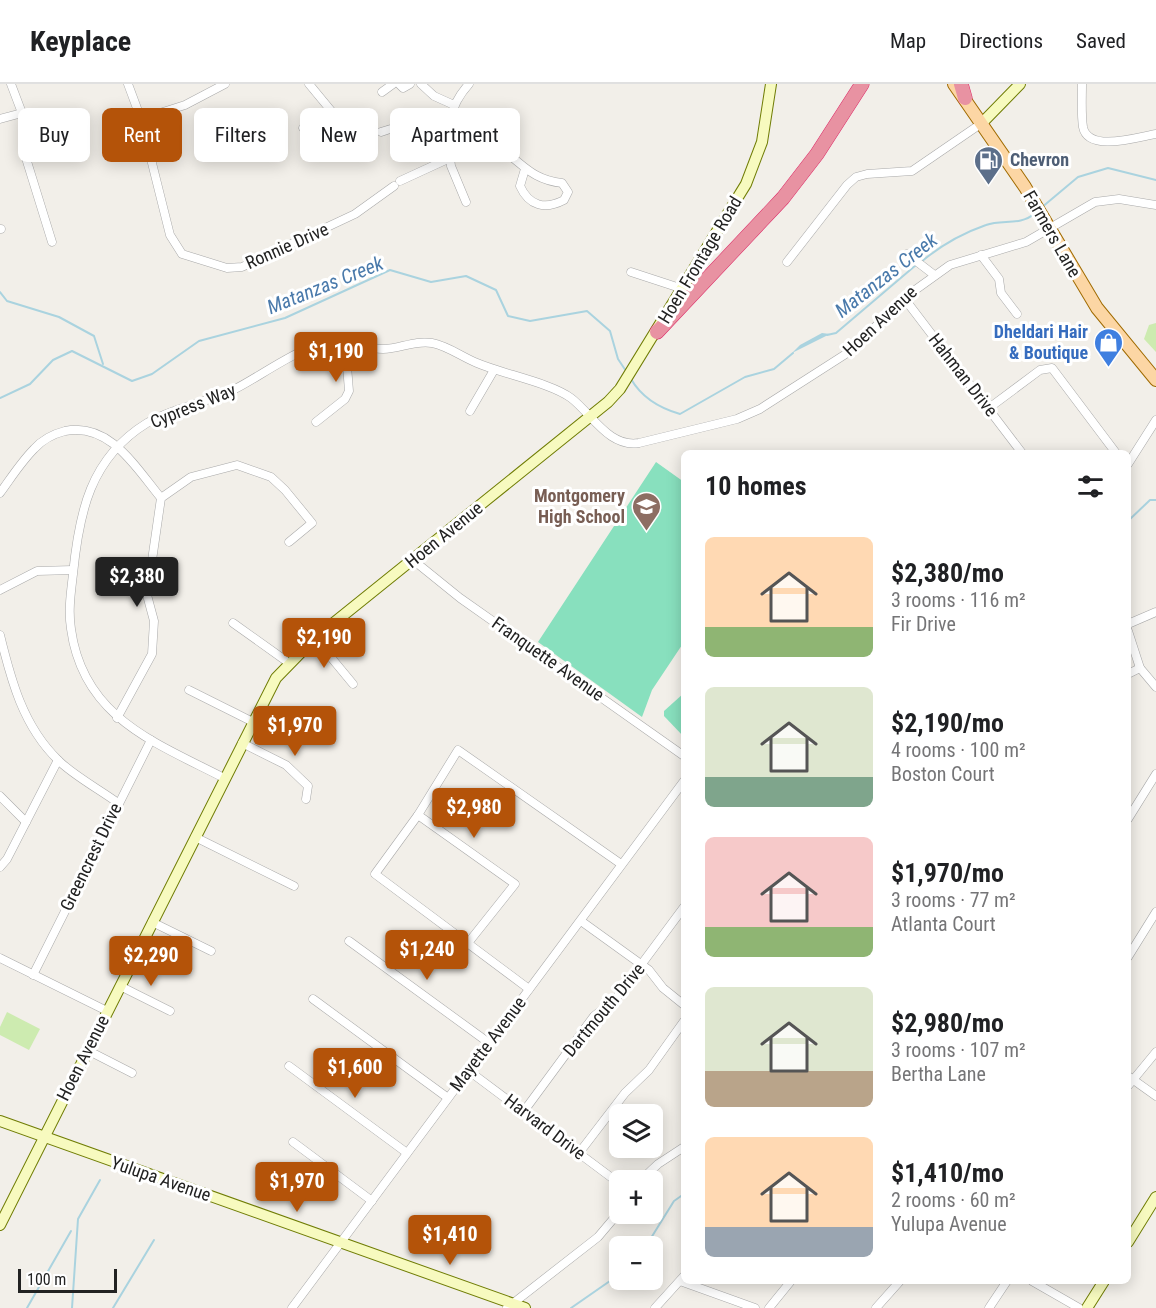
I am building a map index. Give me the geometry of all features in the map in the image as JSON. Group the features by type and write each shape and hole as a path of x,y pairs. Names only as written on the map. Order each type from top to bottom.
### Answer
{"highway":[{"path":"657,332 783,198 817,154 862,84"},
{"path":"961,84 965,99"}],"main road":[{"name":"Farmers Lane","path":"954,84 982,123 1097,308 1156,380"}],"street":[{"path":"11,84 20,108"},
{"name":"Ronnie Drive","path":"128,84 137,108"},
{"path":"176,108 225,84"},
{"path":"309,84 329,108"},
{"path":"382,92 393,84"},
{"path":"399,84 403,88 410,84"},
{"path":"421,84 434,96 454,105"},
{"path":"453,108 469,84"},
{"name":"Hoen Frontage Road","path":"590,416 620,389 636,366 750,176 762,142 771,84"},
{"path":"787,262 847,185 856,177 912,171 982,123 1020,84"},
{"path":"1082,84 1083,127 1089,138 1099,142 1156,134"},
{"path":"0,118 18,114"},
{"path":"381,132 390,129"},
{"path":"27,162 52,242"},
{"name":"Ronnie Drive","path":"152,162 170,235 182,254 227,268 242,267 355,214 397,184 442,162"},
{"path":"450,162 466,202"},
{"name":"Ronnie Drive","path":"520,162 533,176 565,185 568,192 564,200 544,207 534,203 520,186 525,169"},
{"name":"Hoen Avenue","path":"0,1225 276,678 315,638 590,416 615,439 631,444 743,417 846,354 904,298 933,274 950,265 1026,243 1095,202 1119,199 1156,205"},
{"path":"910,255 933,274"},
{"path":"981,255 997,276 1001,293 1017,314"},
{"path":"631,272 683,289"},
{"name":"Hahman Drive","path":"904,298 1020,450"},
{"path":"316,422 345,399 349,391 345,341"},
{"name":"Cypress Way","path":"224,778 151,740 117,718 92,688 75,649 69,611 77,531 83,506 94,482 119,447 134,432 160,416 219,397 320,343 345,341 382,349 415,342 434,343 494,370 565,394 590,416"},
{"path":"989,408 1040,370 1048,367 1114,450"},
{"path":"471,411 494,370"},
{"path":"1131,459 1156,420"},
{"path":"0,493 34,448 59,432 75,429 105,436 119,447 161,498"},
{"path":"117,718 152,654 154,621 147,595 161,498 191,477 237,465 271,477 285,489 312,523 289,542"},
{"name":"Franquette Avenue","path":"413,560 460,598 681,754"},
{"path":"0,590 37,571 73,570"},
{"path":"1131,623 1156,612"},
{"path":"233,623 289,663"},
{"path":"0,635 11,682 28,721 58,760 118,803"},
{"path":"315,638 353,684"},
{"path":"1131,640 1140,668 1156,687"},
{"path":"1131,672 1140,668"},
{"path":"189,690 253,722"},
{"name":"Greencrest Drive","path":"33,975 151,740"},
{"path":"242,743 286,765 308,786 306,799"},
{"path":"529,989 375,874 418,815 458,750 621,864"},
{"path":"0,867 58,760"},
{"path":"1131,814 1156,774"},
{"name":"Mayette Avenue","path":"292,1308 681,785"},
{"path":"0,796 26,822"},
{"path":"418,815 515,884 468,943"},
{"path":"195,837 294,886"},
{"name":"Dartmouth Drive","path":"524,1112 594,1016 615,1000 681,911"},
{"path":"1131,952 1156,912"},
{"path":"581,921 642,965 681,1002"},
{"path":"152,922 211,951"},
{"path":"350,941 489,1043"},
{"path":"0,958 107,1011"},
{"path":"120,986 170,1011"},
{"path":"313,999 448,1098"},
{"path":"579,1153 625,1093 650,1070 681,1025"},
{"path":"87,1050 132,1073"},
{"path":"1131,1079 1156,1052"},
{"path":"289,1066 407,1153"},
{"name":"Harvard Drive","path":"469,1071 609,1176"},
{"path":"1131,1081 1156,1096"},
{"name":"Yulupa Avenue","path":"0,1121 342,1243 510,1306 525,1308"},
{"path":"293,1142 372,1201"},
{"path":"652,1170 681,1149"},
{"path":"1131,1237 1156,1197"},
{"path":"510,1306 598,1237 609,1224"},
{"path":"655,1308 681,1280"},
{"path":"695,1284 755,1308"},
{"path":"769,1308 789,1284"},
{"path":"876,1308 897,1284"},
{"path":"989,1308 1005,1284"},
{"path":"1037,1284 1079,1308"},
{"path":"1087,1308 1102,1284"}],"green space":[{"path":"1156,323 1156,352 1144,339 1149,325"},
{"path":"656,462 681,480 681,646 652,690 642,717 538,642"},
{"path":"681,696 681,734 664,716 664,711"},
{"path":"7,1012 40,1029 29,1050 0,1035 0,1027"}],"water":[{"path":"822,333 830,334 792,353 800,345"}],"waterway":[{"name":"Matanzas Creek","path":"1041,208 1078,177 1108,168 1156,180"},
{"name":"Matanzas Creek","path":"921,262 944,245 977,228 992,223 1023,220 1034,214"},
{"name":"Matanzas Creek","path":"827,335 836,333 916,265"},
{"name":"Matanzas Creek","path":"0,398 30,384 53,360 72,351 132,381 152,374 199,341 285,318 390,270 431,282 466,276 496,290 508,316 530,321 587,311 610,331 618,359 626,371"},
{"path":"0,292 7,301 59,317 94,336 103,364"},
{"name":"Matanzas Creek","path":"631,379 640,392 652,401 680,414 745,377 774,369 793,353"},
{"path":"1131,518 1150,500 1156,500"},
{"path":"72,1308 78,1219 100,1180"},
{"path":"652,1236 674,1201 681,1196"},
{"path":"27,1308 71,1231"},
{"path":"113,1308 154,1240"},
{"path":"571,1308 609,1282"}],"place":[{"name":"Chevron","path":"989,186"},
{"name":"Dheldari Hair & Boutique","path":"1109,368"},
{"name":"Montgomery High School","path":"646,532"}]}
